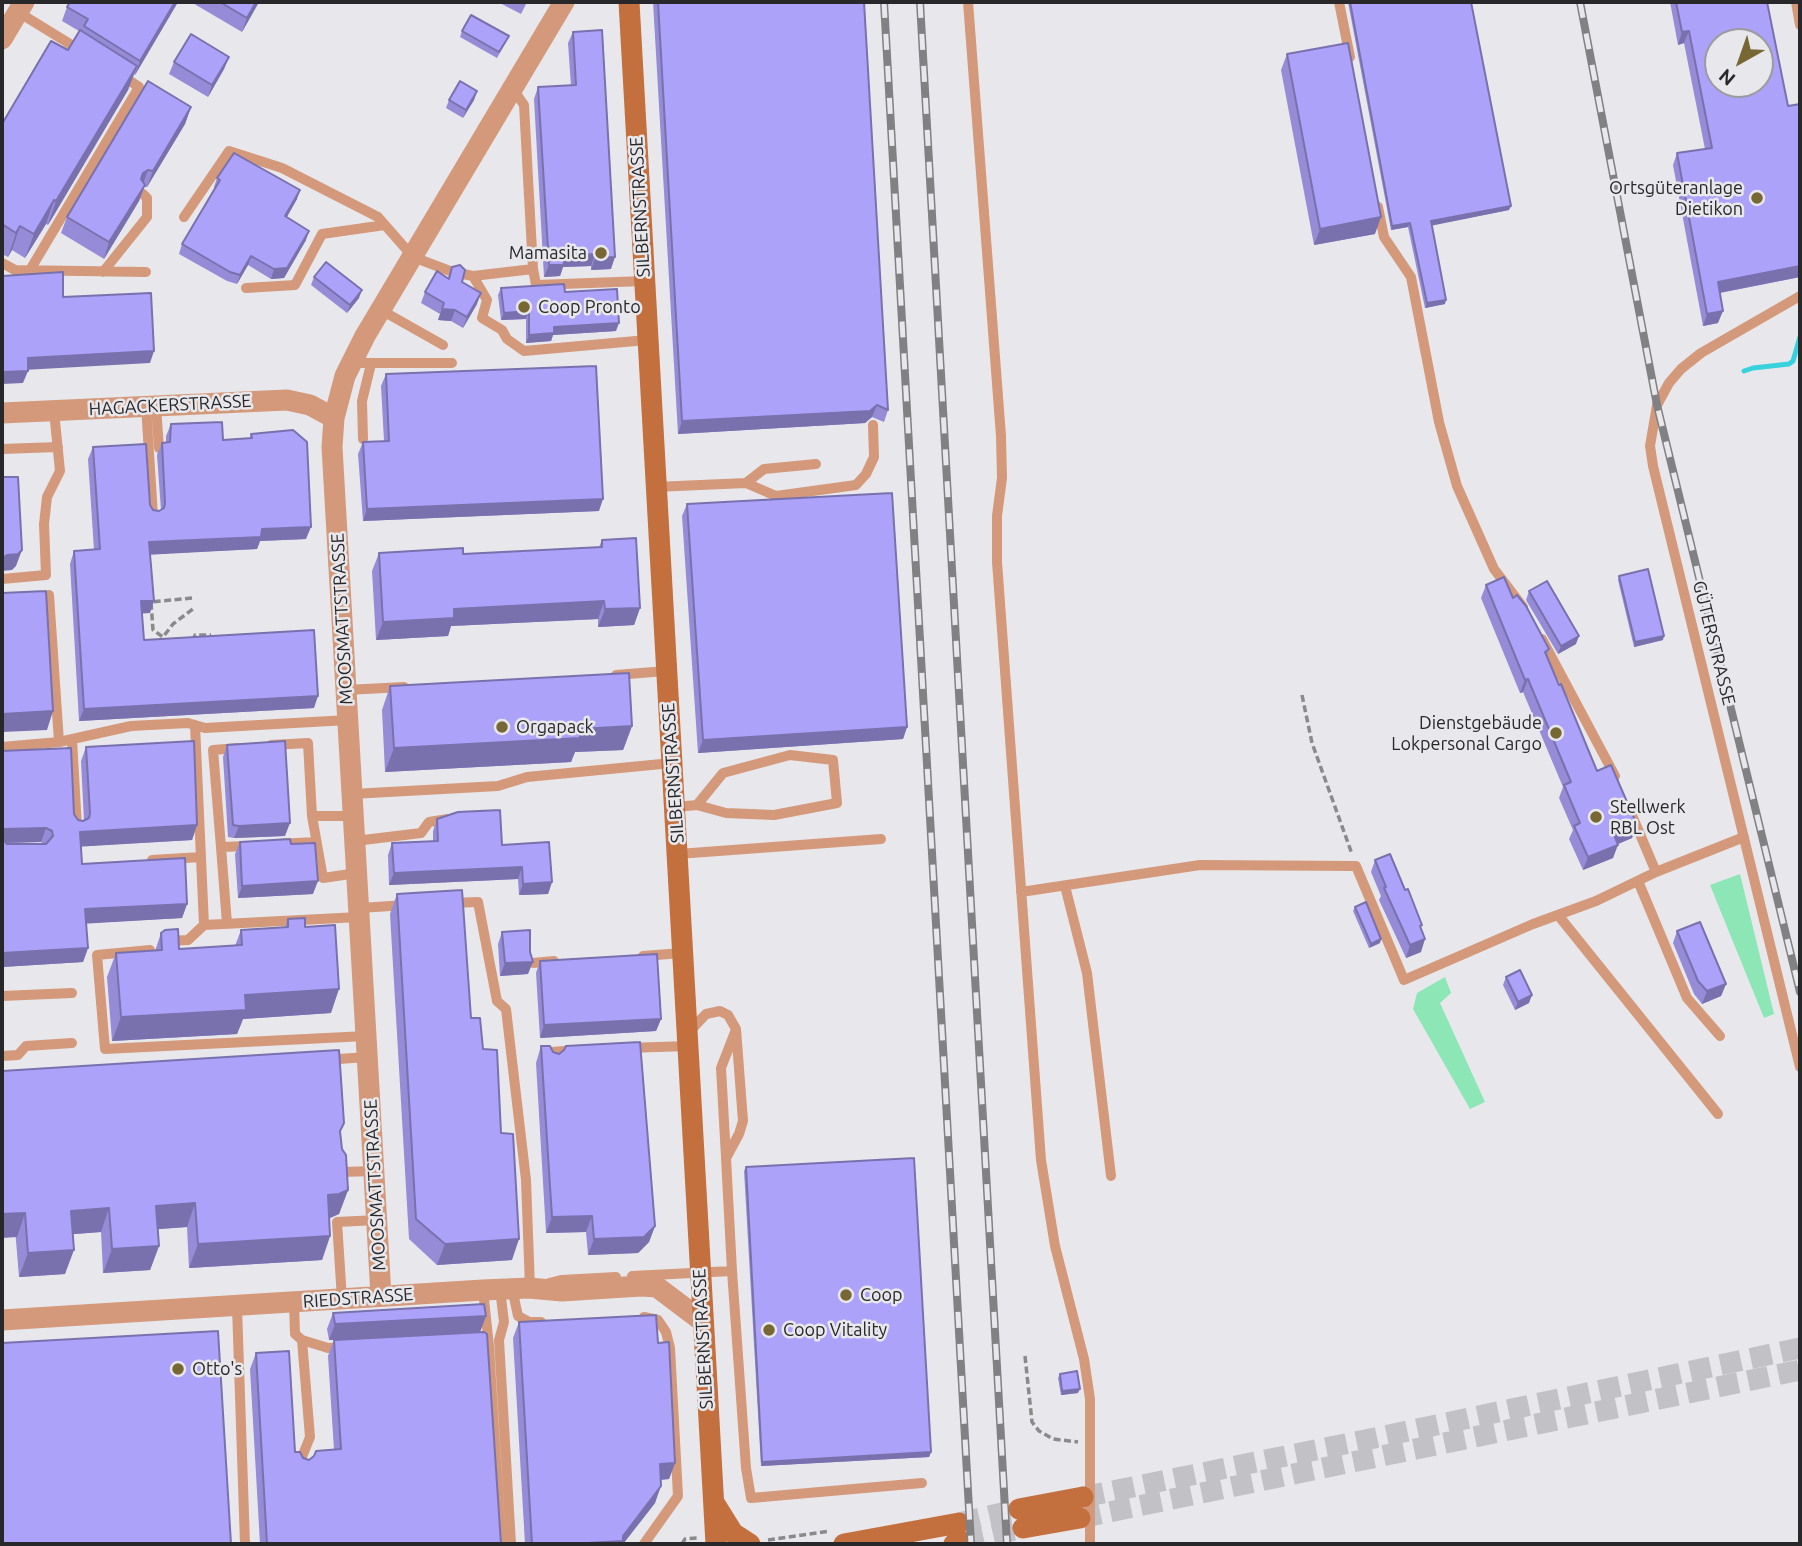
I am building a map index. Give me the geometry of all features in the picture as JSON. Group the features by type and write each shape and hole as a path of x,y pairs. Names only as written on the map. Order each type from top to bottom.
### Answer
{"street":[{"name":"MOOSMATTSTRASSE","path":"381,1296 332,447 334,418 345,376 361,363 381,310 564,2"},
{"name":"SILBERNSTRASSE","path":"629,2 716,1544"},
{"path":"2,39 21,7"},
{"name":"HAGACKERSTRASSE","path":"2,413 287,400 310,405 334,418"},
{"name":"RIEDSTRASSE","path":"2,1320 506,1289 562,1291 641,1286 657,1287 702,1321"},
{"path":"713,1503 733,1533 750,1544"},
{"path":"1021,1519 1082,1507"},
{"path":"844,1544 959,1536"}],"lane":[{"path":"968,2 1000,436 1002,478 997,516 997,562 1041,1160 1055,1246 1084,1359 1090,1399 1090,1544"},
{"path":"1339,2 1352,67"},
{"path":"1796,2 1800,25"},
{"path":"21,7 95,60"},
{"path":"30,270 139,87 106,66"},
{"path":"513,89 524,105 536,285 644,281"},
{"path":"184,217 229,151 282,169 378,217 413,257 450,271"},
{"path":"103,272 147,217 147,198 143,194"},
{"path":"1377,198 1384,237 1411,277 1439,422 1457,486 1494,569 1528,615"},
{"path":"246,288 295,285 322,234 386,225"},
{"path":"2,263 15,270 146,272"},
{"path":"533,269 468,275 487,300 482,318 502,330 507,339 524,351 647,340"},
{"name":"GÜTERSTRASSE","path":"1800,296 1701,353 1681,369 1661,396 1651,435 1653,466 1800,1067"},
{"path":"381,310 443,345"},
{"path":"363,439 361,363 452,363"},
{"path":"151,406 159,448"},
{"path":"151,406 153,516"},
{"path":"2,579 46,575 44,524 47,497 60,471 54,411"},
{"path":"655,487 746,483 776,496 856,485 866,474 874,457 873,425"},
{"path":"2,449 58,447"},
{"path":"746,483 764,469 816,464"},
{"path":"49,594 60,742"},
{"path":"1534,626 1620,787"},
{"path":"598,676 666,671"},
{"path":"346,690 410,687"},
{"path":"2,747 60,742 131,726 188,723 205,728 348,720"},
{"path":"195,725 205,925"},
{"path":"72,739 77,828"},
{"path":"227,924 213,750 308,743 312,816 323,878 357,873"},
{"path":"675,807 697,805 726,813 774,815 837,803 833,760 790,755 723,773 697,805"},
{"path":"352,794 498,786 527,777 672,763"},
{"path":"1625,799 1656,872"},
{"path":"312,816 353,816"},
{"path":"355,841 421,833 429,821 448,819"},
{"path":"1021,892 1200,865 1356,866 1404,980 1744,837"},
{"path":"678,854 881,839"},
{"path":"269,845 316,842"},
{"path":"220,847 257,845"},
{"path":"140,861 201,857"},
{"path":"1638,881 1687,999 1720,1036"},
{"path":"1065,886 1087,972 1111,1176"},
{"path":"438,904 478,902 497,1001 506,1009 526,1180 499,1340 511,1544"},
{"path":"169,941 188,940 205,925 424,905"},
{"path":"1558,915 1718,1114"},
{"path":"150,950 97,955 104,1049 367,1046"},
{"path":"637,956 682,953"},
{"path":"533,963 572,960"},
{"path":"2,996 72,993"},
{"path":"619,1048 687,1040 706,1014 715,1011 728,1014 736,1029 743,1121 726,1158"},
{"path":"736,1029 721,1069 732,1271 746,1468 751,1498 922,1483"},
{"path":"2,1056 18,1055 26,1046 72,1043"},
{"path":"313,1061 367,1046"},
{"path":"552,1062 552,1052 593,1049"},
{"path":"339,1154 341,1172 374,1171"},
{"path":"342,1298 337,1222 377,1220"},
{"path":"506,1289 561,1280 732,1271"},
{"path":"506,1289 518,1316 529,1322 556,1321"},
{"path":"501,1544 485,1343 506,1289"},
{"path":"294,1302 295,1334 305,1342 328,1348 356,1347"},
{"path":"237,1307 245,1544"},
{"path":"638,1316 658,1320 666,1332 670,1348 678,1496 644,1544"},
{"path":"305,1342 327,1340"},
{"path":"302,1468 302,1457 310,1437 305,1342"}],"path":[{"path":"169,642 153,630 150,602 192,598"},
{"path":"163,637 173,624 193,609"},
{"path":"193,643 195,635 211,635"},
{"path":"1302,695 1312,744 1356,866"},
{"path":"1025,1356 1032,1422 1039,1431 1053,1439 1091,1444"}],"green space":[{"path":"1740,874 1774,1014 1764,1018 1710,885"},
{"path":"1445,977 1451,993 1440,1003 1485,1102 1470,1109 1413,1009 1417,993"}],"building":[{"path":"70,2 175,2 140,61 84,26 88,19 67,7"},
{"path":"220,2 256,2 247,18"},
{"path":"658,2 864,2 888,410 877,405 870,411 682,421"},
{"path":"1350,2 1471,2 1511,206 1431,221 1446,300 1427,303 1410,223 1392,226"},
{"name":"Ortsgüteranlage Dietikon","path":"1676,2 1767,2 1772,28 1704,28 1704,98 1774,98 1774,37 1788,106 1800,104 1800,266 1718,282 1723,311 1707,314 1677,153 1712,148 1689,31 1682,32"},
{"path":"471,15 509,36 499,52 462,31"},
{"path":"80,30 137,66 34,234 20,226 16,233 2,224 2,124 51,41 68,50"},
{"path":"602,30 615,257 595,258 595,254 563,256 564,265 549,265 538,87 576,85 573,32"},
{"path":"191,34 229,57 212,85 174,62"},
{"path":"1348,43 1381,217 1320,229 1287,54"},
{"path":"148,81 191,107 153,171 143,173 141,179 145,185 109,242 67,217"},
{"path":"460,81 477,91 466,110 449,100"},
{"path":"234,153 300,190 285,216 309,231 287,268 274,269 251,256 240,275 182,244 220,180 217,178"},
{"path":"326,262 362,290 350,305 314,277"},
{"path":"460,265 465,270 462,282 481,293 467,317 455,310 442,309 444,303 425,292 437,271 449,279 452,267"},
{"path":"63,272 63,297 151,293 154,351 28,358 28,371 2,372 2,276"},
{"path":"564,284 565,292 617,289 619,323 554,327 554,333 529,335 529,311 504,313 501,288"},
{"path":"596,366 603,499 367,509 363,442 389,441 386,374"},
{"path":"222,422 223,440 252,438 251,434 293,430 307,442 311,527 262,529 261,537 149,542 154,601 141,601 144,640 314,630 318,696 84,709 74,551 100,549 93,447 146,444 150,505 153,510 159,511 164,508 165,503 162,443 170,442 171,424"},
{"path":"2,477 18,477 22,550 18,554 2,558"},
{"path":"892,493 907,727 703,740 687,504"},
{"path":"636,538 640,608 605,609 604,601 454,609 454,618 383,622 379,553 463,548 463,554 602,547 602,540"},
{"path":"1648,569 1664,636 1635,642 1619,576"},
{"path":"1504,577 1513,598 1517,595 1526,606 1549,649 1545,652 1597,771 1611,765 1637,825 1614,835 1618,845 1588,857 1574,826 1580,823 1564,785 1571,782 1486,585"},
{"path":"1547,581 1579,636 1561,646 1529,591"},
{"path":"46,591 53,711 2,714 2,593"},
{"path":"629,673 632,726 580,729 580,738 394,748 390,686"},
{"path":"194,741 197,825 80,832 82,864 185,858 187,904 85,909 88,948 2,953 2,839 7,844 46,844 53,836 52,831 46,828 4,829 2,832 2,751 71,748 74,814 78,820 83,821 89,818 90,813 86,747"},
{"path":"285,741 290,823 233,825 227,745"},
{"path":"500,810 502,845 549,842 552,882 523,884 522,867 394,873 392,843 438,841 437,819 458,812"},
{"path":"290,839 291,844 315,843 318,881 242,886 240,842"},
{"path":"1390,854 1422,925 1420,926 1425,939 1410,945 1384,888 1386,887 1375,860"},
{"path":"462,890 471,1018 480,1018 483,1049 497,1050 501,1133 513,1134 519,1239 445,1244 416,1219 397,894"},
{"path":"1366,902 1381,939 1371,944 1355,907"},
{"path":"305,918 305,927 335,925 339,989 245,995 246,1010 121,1017 116,953 162,950 161,933 178,929 179,949 242,945 241,930 288,927 288,919"},
{"path":"1700,922 1726,984 1707,991 1698,981 1677,931"},
{"path":"530,930 533,962 505,963 502,932"},
{"path":"657,954 661,1019 544,1025 540,961"},
{"path":"1520,970 1532,995 1518,1002 1506,977"},
{"path":"640,1042 655,1226 644,1237 594,1239 592,1216 552,1217 541,1046 550,1046 553,1052 559,1054 566,1046"},
{"path":"339,1050 344,1123 340,1131 342,1149 346,1155 348,1190 328,1195 330,1236 198,1244 195,1203 156,1206 159,1246 112,1249 109,1208 71,1211 74,1250 28,1253 25,1213 2,1214 2,1071"},
{"path":"914,1158 931,1452 762,1462 746,1167"},
{"path":"484,1304 486,1316 335,1324 333,1313"},
{"path":"656,1315 658,1343 669,1342 675,1463 660,1464 661,1486 623,1536 623,1541 532,1544 519,1322"},
{"path":"218,1331 231,1544 2,1544 2,1343"},
{"path":"484,1332 487,1334 501,1544 267,1544 256,1353 289,1351 295,1452 300,1452 303,1458 309,1460 316,1451 341,1449 334,1340"},
{"path":"1077,1371 1080,1389 1062,1391 1060,1374"}],"waterway":[{"path":"1744,371 1789,364 1793,361 1800,337"}],"tunnel":[{"path":"1083,1497 1800,1348"},
{"path":"1080,1518 1800,1370"},
{"path":"959,1523 1019,1509"},
{"path":"963,1542 1023,1528"}],"railway":[{"path":"884,2 971,1544"},
{"path":"920,2 1007,1544"},
{"path":"1580,2 1657,405 1800,992"}],"place":[{"name":"Ortsgüteranlage Dietikon","path":"1757,198"},
{"name":"Mamasita","path":"601,253"},
{"name":"Coop Pronto","path":"524,307"},
{"name":"Orgapack","path":"502,727"},
{"name":"Dienstgebäude Lokpersonal Cargo","path":"1556,733"},
{"name":"Stellwerk RBL Ost","path":"1596,817"},
{"name":"Coop","path":"846,1295"},
{"name":"Coop Vitality","path":"769,1330"},
{"name":"Otto's","path":"178,1369"}]}
